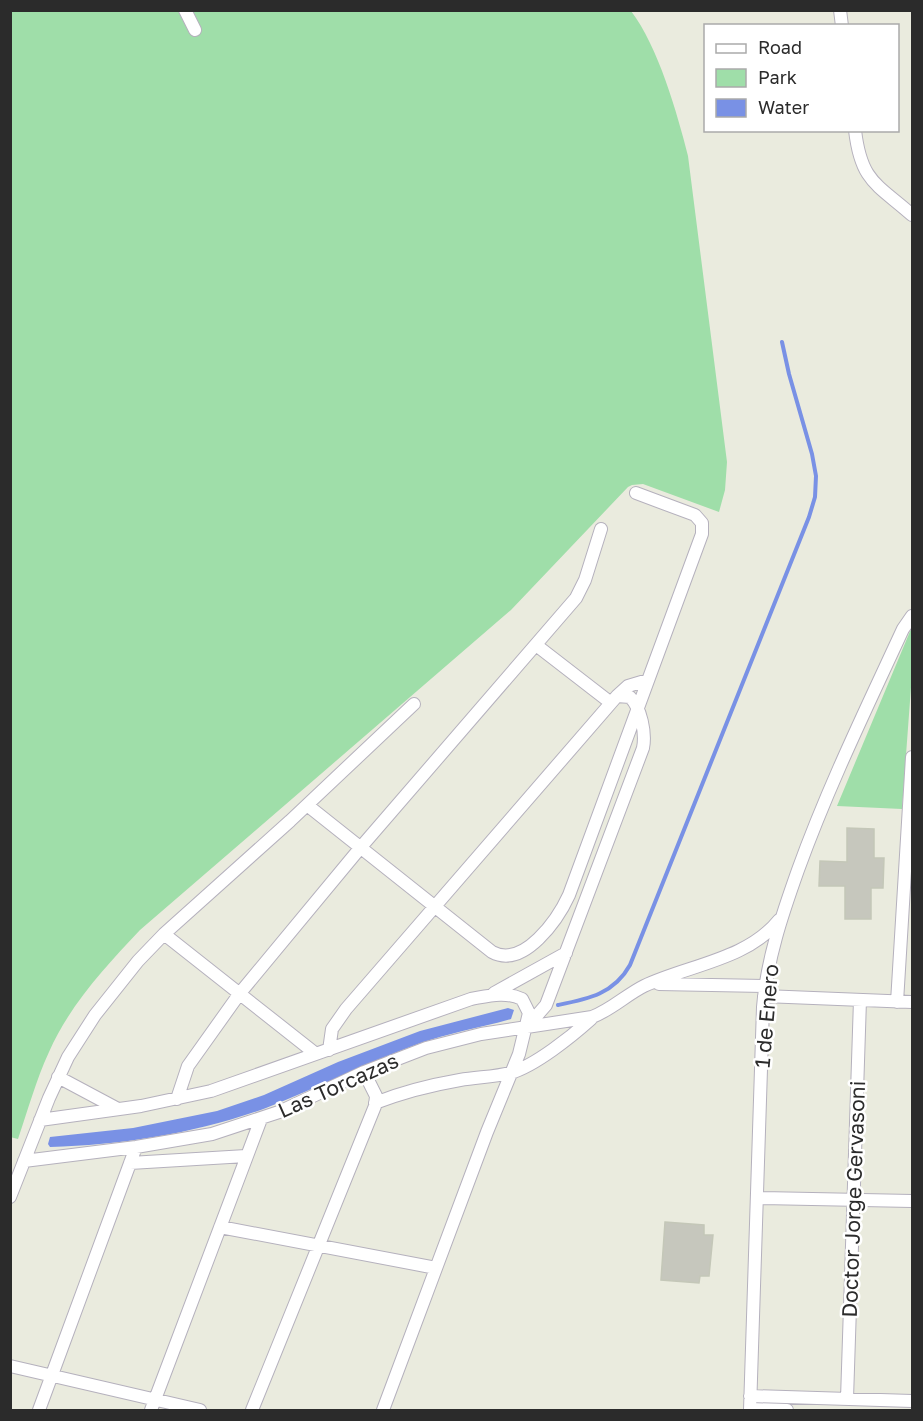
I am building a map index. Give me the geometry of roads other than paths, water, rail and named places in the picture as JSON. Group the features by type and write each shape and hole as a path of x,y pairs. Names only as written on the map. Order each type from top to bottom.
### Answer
{"street":[{"path":"185,10 195,30"},
{"path":"855,132 861,161 872,181 912,215"},
{"path":"307,805 498,956 505,957 519,952 546,932 564,908 703,529 700,518 695,514 636,493"},
{"path":"177,1099 188,1066 240,993 361,847 576,598 585,580 601,529"},
{"name":"1 de Enero","path":"750,1405 765,991 771,953 834,777 903,629 912,616"},
{"path":"527,1027 546,1005 643,748 644,737 638,709 630,697 614,700 536,645"},
{"path":"329,1050 332,1029 341,1016 435,906 614,700 628,686 648,680"},
{"path":"10,1197 58,1077 95,1015 138,961 164,934 307,805 414,704"},
{"path":"897,1002 912,757"},
{"name":"Las Torcazas","path":"24,1161 136,1148 212,1134 261,1119 394,1059 453,1040 602,1014 643,987 746,947 771,930 782,917"},
{"path":"164,934 316,1054"},
{"path":"489,996 566,952"},
{"name":"Las Torcazas","path":"643,987 676,983 860,1000 912,1002"},
{"path":"40,1120 177,1099 222,1087 459,1003 489,996 507,995 522,999 529,1013 527,1027 383,1410"},
{"name":"Doctor Jorge Gervasoni","path":"847,1399 860,1000"},
{"path":"375,1103 403,1092 460,1080 511,1073 523,1068 573,1035 592,1017"},
{"path":"252,1410 375,1103 376,1096 364,1072"},
{"path":"58,1077 118,1109"},
{"path":"153,1405 261,1119"},
{"path":"39,1410 136,1148"},
{"path":"130,1163 246,1156"},
{"path":"757,1197 912,1201"},
{"path":"220,1227 436,1268"},
{"path":"10,1366 153,1405 200,1410"},
{"path":"750,1405 847,1399 912,1401"},
{"path":"750,1405 787,1410"}],"water":[{"path":"508,1008 514,1010 511,1019 418,1044 240,1117 187,1131 105,1144 50,1147 48,1144 50,1137 133,1128 217,1111 264,1095 338,1062 420,1031"}],"waterway":[{"path":"558,1005 599,994 616,983 630,965 809,517 815,497 816,476 782,342"}]}
